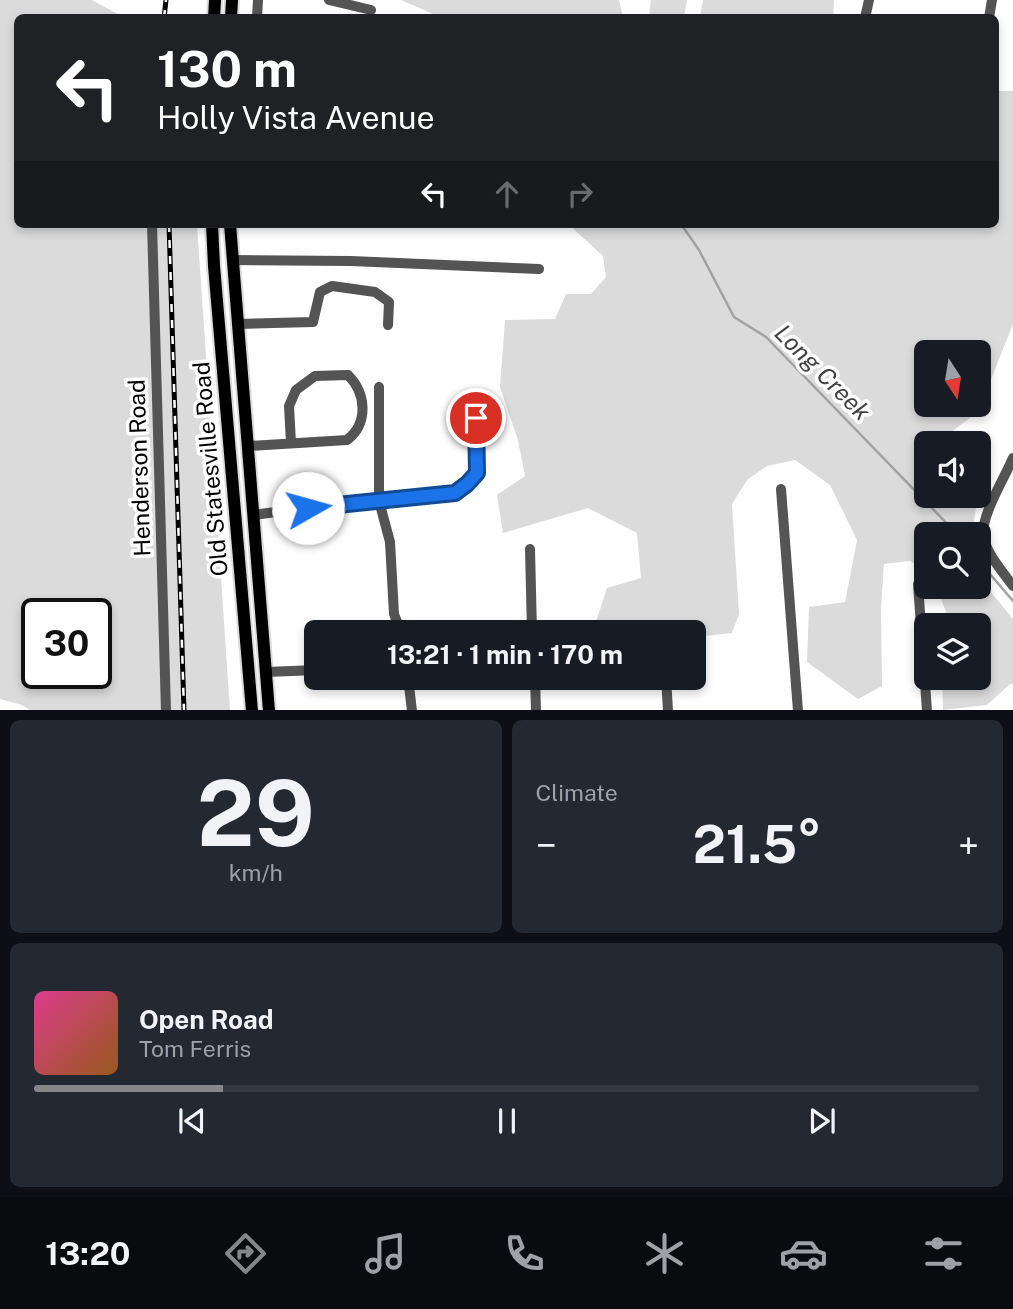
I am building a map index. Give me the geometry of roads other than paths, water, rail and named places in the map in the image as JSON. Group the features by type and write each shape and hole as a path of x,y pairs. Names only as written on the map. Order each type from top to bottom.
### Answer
{"main road":[{"name":"Old Statesville Road","path":"212,228 252,710"},
{"name":"Old Statesville Road","path":"230,228 269,710"}],"street":[{"path":"329,0 371,10"},
{"name":"Henderson Road","path":"152,228 166,710"},
{"path":"232,260 364,261 539,269"},
{"path":"238,324 313,322 320,292 332,286 375,292 389,302 388,325"},
{"path":"248,446 348,440 358,431 362,419 359,386 348,375 315,376 296,390 289,406 291,443"},
{"path":"379,387 379,501 390,542 396,620"},
{"path":"253,515 455,493 477,473 476,418"},
{"path":"1013,457 985,521 984,541 1013,586"},
{"path":"781,489 798,710"},
{"path":"530,549 532,620"},
{"path":"919,599 927,710"},
{"path":"266,672 304,671"},
{"path":"410,690 412,710"},
{"path":"536,690 537,710"},
{"path":"667,690 668,710"}],"waterway":[{"name":"Long Creek","path":"684,228 699,250 734,317 766,337 945,522"},
{"name":"Long Creek","path":"991,575 1013,601"}],"railway":[{"path":"164,14 166,0"},
{"path":"169,228 184,710"}]}
